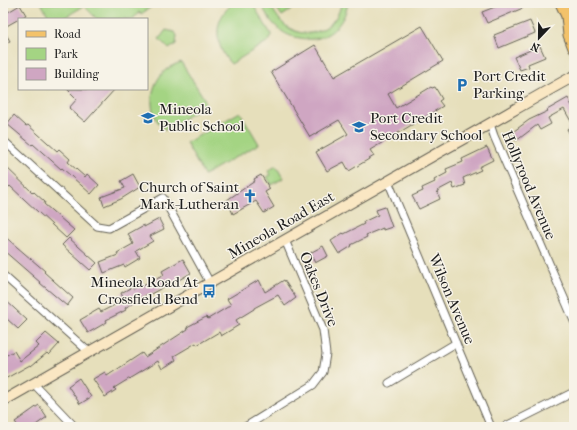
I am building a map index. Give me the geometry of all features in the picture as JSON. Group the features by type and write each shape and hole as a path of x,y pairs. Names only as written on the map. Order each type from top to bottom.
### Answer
{"main road":[{"path":"561,3 570,20 569,36 574,48"}],"street":[{"name":"Mineola Road East","path":"3,401 574,76"},
{"name":"Hollyrood Avenue","path":"490,124 574,321"},
{"path":"3,140 97,226 109,228 163,198 210,283"},
{"name":"Wilson Avenue","path":"388,182 491,427"},
{"name":"Oakes Drive","path":"245,427 313,385 323,372 326,354 323,330 285,240"},
{"path":"3,275 89,352"},
{"path":"389,383 456,344"},
{"path":"34,384 75,427"},
{"path":"504,427 574,392"}],"green space":[{"path":"41,3 157,3 141,14 139,12 134,18 96,18 84,6 64,18 49,18"},
{"path":"233,3 252,3 271,34 270,40 231,64 222,51 218,37 218,30 222,16"},
{"path":"260,3 269,3 279,18 289,28 301,33 309,33 316,32 330,24 339,11 341,3 348,3 346,12 332,32 325,36 309,39 297,38 285,34 270,20"},
{"path":"273,3 302,3 282,16"},
{"path":"166,30 174,32 177,35 176,44 169,49 159,39"},
{"path":"181,62 205,100 204,106 165,130 158,122 154,114 152,108 152,94 160,76 170,67"},
{"path":"240,112 259,144 204,175 186,143"},
{"path":"276,166 283,178 272,185 267,177 271,175 268,171"}],"building":[{"path":"505,3 521,3 523,8 487,23 482,12"},
{"path":"20,5 26,15 18,18 18,20 3,28 3,15"},
{"path":"530,21 535,33 499,48 494,35"},
{"path":"422,26 443,61 388,94 396,108 431,87 435,87 442,99 439,101 443,106 370,150 374,156 349,171 344,162 327,171 316,152 348,134 339,120 310,137 271,72 315,45 334,77"},
{"path":"3,29 10,41 3,45"},
{"path":"540,46 545,57 528,64 529,67 520,70 514,57"},
{"path":"68,90 114,90 85,122 69,108 77,99"},
{"path":"568,98 572,106 574,105 574,141 567,129 573,125 564,109 548,118 551,124 540,130 537,125 516,141 510,134 529,120 548,111 547,110"},
{"path":"14,115 26,126 28,125 57,151 59,149 70,159 68,162 85,177 87,174 99,185 91,194 62,168 61,169 33,144 32,145 7,124"},
{"path":"487,147 493,160 479,167 481,170 463,178 465,185 454,189 452,183 437,191 440,199 419,209 412,196 423,191 422,188 435,182 434,180 447,173 446,169 463,162 462,159"},
{"path":"3,164 33,193 34,192 45,202 44,204 74,230 66,238 10,186 9,187 3,182"},
{"path":"133,174 140,187 121,199 104,206 101,197 125,188 121,181"},
{"name":"Church of Saint Mark-Lutheran","path":"261,175 270,189 265,192 274,207 264,213 256,201 233,214 227,200 255,181 254,179"},
{"path":"385,207 392,227 383,230 383,228 366,235 367,237 351,245 352,246 339,254 331,241 343,233 344,234 364,224 363,222 378,215 376,210"},
{"path":"159,219 164,229 150,236 153,241 136,251 140,258 125,267 124,265 104,273 100,262 118,255 117,253 133,244 128,234"},
{"path":"3,235 45,271 44,272 73,298 67,306 3,250"},
{"path":"69,238 97,263 90,270 62,245"},
{"path":"323,246 328,256 315,263 310,253"},
{"path":"183,259 191,273 170,285 169,284 139,299 125,308 126,310 106,320 107,322 88,333 80,320 99,309 101,312 124,300 121,293 132,287 133,289 140,285 141,287 164,275 162,271"},
{"path":"259,280 265,292 284,280 296,298 285,306 278,295 236,320 239,325 221,336 219,332 197,345 196,343 174,356 176,360 162,369 158,361 114,388 116,390 105,397 93,379 105,372 107,376 142,353 145,357 188,329 187,327 206,317 208,319 231,305 227,299"},
{"path":"3,298 27,320 18,329 6,318 3,322"},
{"path":"46,333 59,344 49,355 47,353 31,366 30,365 3,380 3,357 14,351 20,361 39,346 36,343"},
{"path":"79,378 91,397 80,404 68,386"},
{"path":"39,405 47,417 33,427 19,427 15,422"}],"place":[{"name":"Port Credit Parking","path":"462,85"},
{"name":"Mineola Public School","path":"148,118"},
{"name":"Port Credit Secondary School","path":"359,127"},
{"name":"Church of Saint Mark-Lutheran","path":"250,196"},
{"name":"Mineola Road At Crossfield Bend","path":"209,291"}]}
